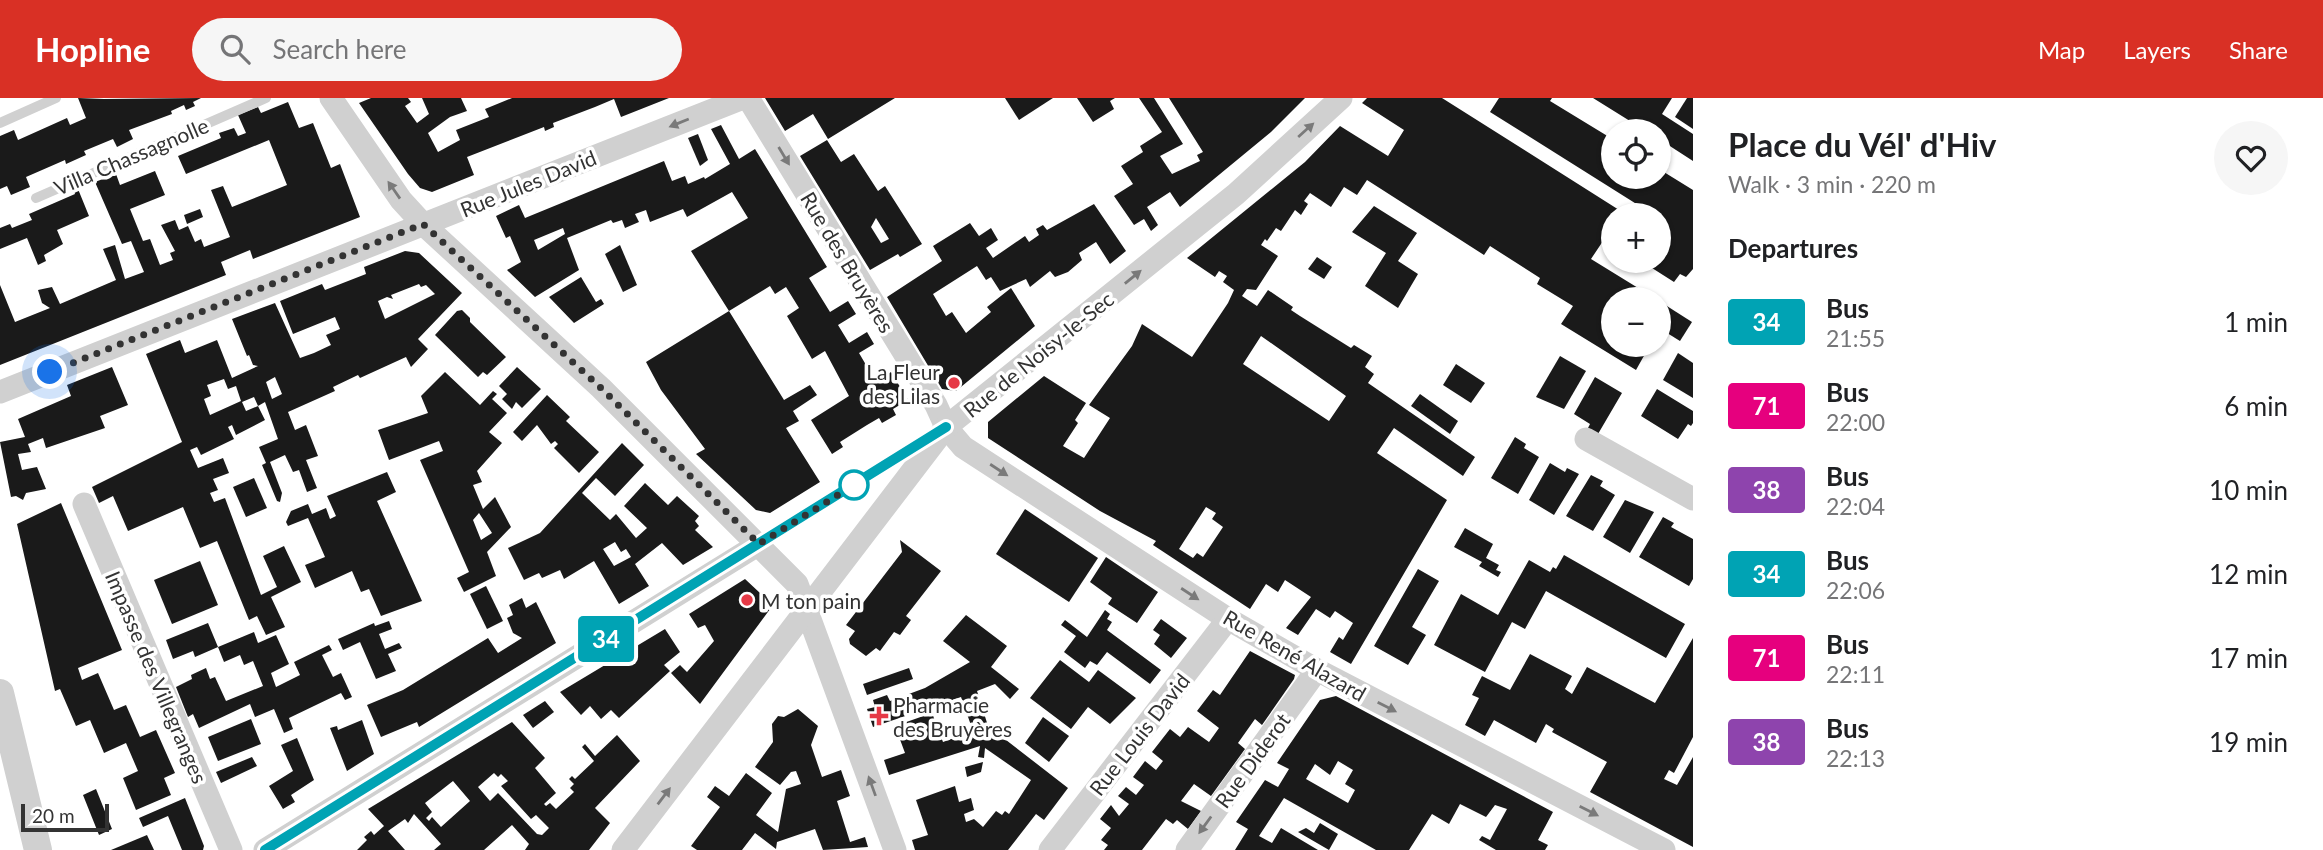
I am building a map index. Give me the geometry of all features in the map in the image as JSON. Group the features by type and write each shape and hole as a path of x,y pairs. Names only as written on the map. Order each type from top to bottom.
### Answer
{"street":[{"path":"331,98 401,200 423,224 601,388 797,584 808,607 895,850"},
{"name":"Rue Jules David","path":"0,392 746,98"},
{"name":"Rue des Bruyères","path":"746,98 936,405 946,427"},
{"name":"Rue de Noisy-le-Sec","path":"623,850 946,427 1236,194 1341,98"},
{"name":"Rue René Alazard","path":"946,427 963,447 1228,619 1317,670 1664,850"},
{"path":"1586,439 1693,499"},
{"name":"Impasse des Villegranges","path":"84,505 231,850"},
{"path":"265,850 759,544"},
{"name":"Rue Louis David","path":"1050,850 1228,619"},
{"name":"Rue Diderot","path":"1187,850 1317,670"},
{"path":"0,693 38,850"}],"lane":[{"path":"0,123 56,98"},
{"name":"Villa Chassagnolle","path":"36,198 266,98"},
{"path":"759,544 946,427"}],"building":[{"path":"78,98 201,98 193,102 195,106 186,110 184,105 171,111 172,114 129,130 133,139 117,147 113,139 84,151 86,155 66,164 65,160 26,177 30,187 11,195 7,186 0,189 0,136 14,130 18,140 67,118 70,125 86,118"},
{"path":"371,98 408,98 411,102 405,106 417,123 429,114 422,98 461,98 467,111 450,117 428,133 438,152 460,140 456,130 489,117 485,109 512,98 669,98 621,117 614,99 553,123 554,127 545,131 544,127 467,157 474,175 432,192 420,188 408,174 359,103"},
{"path":"765,98 895,98 828,139 813,114 785,131"},
{"path":"1005,98 1053,98 1019,120"},
{"path":"1077,98 1115,98 1110,101 1114,109 1093,122"},
{"path":"1139,98 1154,98 1183,144 1160,156 1172,174 1200,161 1197,155 1203,152 1169,98 1305,98 1271,132 1180,207 1170,192 1147,207 1158,225 1151,231 1144,219 1134,225 1114,196 1133,184 1121,166 1143,152 1140,146 1162,132"},
{"path":"1367,98 1442,98 1608,203 1601,203 1601,244 1591,259 1601,265 1601,273 1614,273 1636,287 1601,287 1601,349 1561,324 1573,306 1537,284 1540,278 1490,246 1484,255 1367,180 1357,195 1344,187 1331,207 1310,193 1304,201 1308,204 1301,215 1295,210 1281,231 1276,228 1267,241 1265,239 1261,245 1278,256 1256,290 1247,289 1242,296 1257,306 1268,290 1293,307 1291,310 1300,316 1351,348 1354,345 1372,356 1365,367 1374,374 1368,383 1475,457 1463,476 1394,428 1377,453 1447,500 1351,664 1330,652 1339,637 1343,640 1353,623 1335,611 1330,618 1316,609 1298,635 1286,628 1311,597 1285,580 1278,592 1266,584 1250,609 1153,545 1156,541 1100,511 988,438 988,422 1044,376 1086,403 1075,420 1078,423 1063,446 1084,458 1110,418 1089,405 1132,346 1142,324 1192,357 1228,303 1234,290 1223,282 1227,276 1219,271 1215,277 1187,258 1305,162 1340,126 1388,156 1404,130 1362,103","holes":["1261,336 1346,396 1329,421 1243,364","1206,507 1216,513 1212,519 1223,527 1203,557 1197,553 1193,558 1179,549"]},
{"path":"1499,98 1552,98 1550,101 1601,132 1601,182 1490,112"},
{"path":"1593,98 1672,98 1662,114 1670,119 1627,119"},
{"path":"1687,98 1693,98 1693,129 1675,117"},
{"path":"288,102 299,128 313,123 331,168 340,164 360,217 253,259 250,250 221,262 226,275 0,365 0,285 15,322 50,308 42,303 38,290 52,287 60,304 116,280 103,249 115,245 125,279 144,272 131,241 122,244 95,182 116,174 120,185 155,171 165,195 130,209 143,241 150,239 160,265 173,260 170,253 175,251 161,225 175,220 179,230 188,226 195,242 201,239 204,247 230,237 211,190 223,186 232,207 287,185 269,140 186,174 178,156 221,138 219,133 234,128 238,136 246,133 238,115 258,107 261,113"},
{"path":"1671,120 1693,134 1693,161 1671,147"},
{"path":"721,125 739,159 755,149 827,267 809,278 830,312 848,301 856,314 838,325 849,343 867,332 874,344 859,353 876,382 891,372 908,400 893,409 896,415 882,423 879,418 867,425 840,442 843,447 832,454 811,420 849,396 825,351 812,359 787,316 799,308 786,287 775,294 770,286 729,311 691,251 748,218 732,192 687,217 683,209 650,222 646,210 635,214 639,222 625,228 622,220 613,223 611,220 567,238 579,270 535,297 507,270 521,262 510,236 506,238 496,216 519,205 525,218 664,161 672,181 685,176 688,184 704,177 705,179 730,164 711,129","holes":["563,228 565,234 538,250 534,240"]},
{"path":"698,134 708,160 700,166 688,138"},
{"path":"827,140 841,162 854,154 878,191 885,186 922,244 870,270 800,156","holes":["876,218 889,239 881,243 871,227"]},
{"path":"1671,176 1693,190 1693,269 1686,277 1680,274 1674,282 1660,273 1671,273 1671,203 1635,203 1613,189 1671,189"},
{"path":"78,189 89,216 57,230 63,244 44,255 46,261 38,265 27,238 0,249 0,228 10,224 12,228 32,220 29,214 75,194 74,191"},
{"path":"1094,204 1126,251 1110,264 1096,242 1079,253 1082,260 1068,272 1055,277 1050,271 1030,287 1026,279 1000,291 991,277 986,280 977,266 933,294 946,316 952,312 966,333 991,312 987,307 1011,288 1035,326 956,391 942,389 887,297 942,261 933,246 970,223 979,236 991,228 998,240 986,248 993,258 1025,236 1029,242 1039,235 1036,229 1043,225 1047,230"},
{"path":"1374,206 1417,233 1398,261 1418,274 1398,308 1365,286 1386,253 1352,232"},
{"path":"200,209 203,217 187,224 184,215"},
{"path":"620,245 637,285 623,292 605,254"},
{"path":"405,251 419,253 462,293 418,339 428,349 411,367 406,357 360,378 358,375 333,387 335,391 288,412 295,430 306,425 318,456 306,460 317,488 307,492 299,470 293,472 285,455 270,462 282,493 280,502 277,501 262,465 266,463 259,447 278,439 265,402 258,406 265,420 236,435 232,425 228,427 234,439 201,455 197,447 190,450 198,468 223,458 229,473 213,479 218,490 210,493 214,502 225,498 261,595 277,587 263,556 284,546 301,582 271,597 285,627 266,635 257,616 249,620 217,541 200,548 183,507 128,531 113,496 99,503 92,487 182,442 146,354 180,340 185,353 217,340 232,378 258,366 253,365 249,355 247,356 232,319 275,303 300,358 314,353 331,345 326,335 340,329 335,317 293,334 280,301 322,284 325,290 366,274 364,267","holes":["419,284 421,287 426,285 435,294 385,319 378,301 387,297 393,299 391,295","275,377 282,394 272,399 266,382","224,379 228,389 236,386 241,401 210,415 204,399 211,396 207,385","254,397 258,406 246,411 242,402"]},
{"path":"1317,257 1332,267 1324,279 1308,269"},
{"path":"581,277 596,302 601,299 604,304 574,323 549,297"},
{"path":"1671,309 1692,322 1680,341 1671,335"},
{"path":"462,310 470,318 470,322 506,357 487,375 483,372 478,377 435,335 457,311"},
{"path":"729,311 784,400 810,385 817,395 793,411 799,421 786,428 820,482 770,513 756,510 696,454 705,449 661,390 646,362"},
{"path":"1678,353 1693,363 1693,398 1663,380"},
{"path":"1560,356 1586,371 1564,409 1536,397"},
{"path":"1615,357 1643,357 1636,370"},
{"path":"1456,364 1485,383 1471,403 1443,385"},
{"path":"112,367 128,405 100,416 105,428 46,448 43,438 28,444 31,452 18,454 22,470 37,467 46,489 26,493 23,500 16,496 11,497 0,442 25,437 18,419 71,396 67,385"},
{"path":"517,367 541,389 522,408 516,402 512,409 502,399 507,394 499,386"},
{"path":"445,372 480,405 493,391 497,394 492,399 507,413 489,432 502,443 477,471 482,482 473,485 483,509 495,497 511,527 487,552 496,576 464,592 457,578 469,572 420,460 443,451 439,441 389,460 378,430 428,413 421,396","holes":["479,513 492,533 481,540 473,520"]},
{"path":"1595,377 1622,393 1598,434 1588,428 1590,424 1574,414"},
{"path":"1657,389 1693,411 1693,423 1691,426 1688,424 1678,439 1641,416"},
{"path":"1420,394 1458,421 1450,434 1411,406"},
{"path":"547,395 570,417 566,421 599,452 579,473 554,448 558,444 555,441 551,444 537,425 522,441 513,432"},
{"path":"1515,437 1526,444 1524,448 1539,457 1518,494 1491,478"},
{"path":"622,443 644,465 615,496 596,478 582,493 610,520 616,514 636,538 647,528 624,506 645,483 668,505 677,496 699,516 695,521 699,526 695,530 713,547 683,565 662,543 635,564 649,586 619,604 594,561 564,579 560,570 542,578 539,573 524,580 508,548 540,533","holes":["615,542 621,552 626,549 631,557 614,566 603,549"]},
{"path":"1550,463 1565,472 1567,468 1579,474 1554,515 1529,500"},
{"path":"387,472 396,492 377,501 422,601 381,616 369,589 361,592 352,571 315,588 305,565 325,557 308,518 288,526 286,522 291,511 308,504 312,514 326,508 330,519 336,516 327,496"},
{"path":"1591,475 1603,481 1600,486 1615,495 1593,531 1566,516"},
{"path":"254,478 267,508 246,517 233,487"},
{"path":"1625,500 1654,512 1630,553 1603,537"},
{"path":"61,503 122,650 78,668 82,680 98,673 114,710 126,705 140,737 156,730 175,773 164,778 171,795 136,810 123,778 138,771 126,743 104,753 90,720 76,726 60,689 55,691 17,524"},
{"path":"1025,509 1098,558 1069,602 996,554"},
{"path":"1663,517 1674,523 1671,527 1693,539 1693,579 1689,586 1639,557"},
{"path":"1465,528 1493,544 1486,558 1499,565 1496,570 1501,572 1498,577 1479,566 1482,562 1454,547"},
{"path":"900,540 941,571 906,616 911,620 900,635 894,632 880,651 876,648 866,656 850,644 849,639 855,631 846,625 902,552"},
{"path":"1564,555 1685,624 1666,658 1546,591 1525,629 1512,622 1485,672 1434,645 1461,594 1498,615 1529,560 1550,572 1553,567 1556,569"},
{"path":"1106,557 1158,592 1137,623 1108,604 1112,598 1090,582"},
{"path":"200,561 218,605 172,624 154,580"},
{"path":"1418,569 1439,581 1412,627 1426,635 1408,665 1374,646"},
{"path":"745,579 773,605 700,704 671,673 680,665 687,672 714,641 705,625 698,628 689,614"},
{"path":"486,586 503,621 487,629 470,594"},
{"path":"522,598 526,608 536,602 556,643 419,727 417,722 381,737 367,705 403,690 488,638 498,653 522,638 513,633 507,618 513,615 509,605"},
{"path":"1105,610 1110,614 1107,619 1112,622 1107,630 1161,670 1150,684 1107,652 1097,665 1090,661 1085,668 1064,652 1076,636 1061,625 1065,620 1087,637"},
{"path":"966,615 1007,646 991,667 1019,689 1010,699 995,684 977,691 988,726 1068,788 1044,820 1036,814 1008,850 915,850 912,840 928,835 916,800 955,786 959,802 971,798 974,810 964,814 966,822 974,819 983,827 996,811 1002,815 1005,811 1009,814 1031,780 985,748 984,758 978,757 980,746 889,775 884,760 905,753 895,726 932,713 943,742 973,731 961,697 873,727 867,709 875,707 873,700 887,695 890,701 925,688 970,662 943,641"},
{"path":"1161,619 1187,638 1171,658 1154,644 1160,635 1153,630"},
{"path":"389,621 392,629 379,634 385,649 399,643 402,648 388,654 396,671 376,679 360,642 343,650 338,639 374,623 375,626"},
{"path":"208,623 218,647 195,657 193,651 173,659 166,640"},
{"path":"665,629 680,652 664,665 670,671 619,718 611,710 601,719 590,706 581,715 560,692"},
{"path":"254,632 258,643 276,635 289,664 271,673 276,687 300,675 294,662 329,645 332,650 322,655 333,677 341,673 352,697 345,700 341,693 289,718 293,729 284,733 274,709 255,717 250,704 199,728 193,714 188,717 176,687 192,679 191,675 206,668 210,679 215,677 226,701 263,686 253,661 244,665 240,655 224,662 218,647"},
{"path":"1693,638 1693,737 1674,773 1669,770 1664,779 1677,785 1693,757 1693,847 1590,792 1607,762 1552,732 1554,729 1546,724 1536,743 1494,720 1485,736 1465,725 1479,698 1472,695 1482,676 1510,690 1530,654 1572,676 1565,689 1572,694 1587,667 1655,703"},
{"path":"1250,651 1295,675 1294,679 1262,725 1255,719 1238,743 1245,749 1211,796 1194,784 1181,801 1201,811 1188,829 1177,820 1173,824 1166,819 1142,850 1104,850 1108,845 1101,840 1111,828 1100,819 1111,805 1119,816 1129,804 1118,796 1126,787 1136,795 1144,785 1133,777 1145,761 1156,770 1163,761 1152,752 1170,729 1180,737 1188,727 1209,742 1219,728 1197,711 1213,690 1220,695"},
{"path":"1060,660 1089,682 1098,670 1136,698 1110,724 1088,707 1071,729 1030,698"},
{"path":"909,668 913,679 867,695 863,684"},
{"path":"1336,696 1553,812 1538,840 1548,845 1545,850 1496,850 1479,840 1482,836 1490,840 1507,809 1495,805 1486,817 1460,804 1449,824 1432,814 1409,850 1376,850 1284,798 1259,836 1272,843 1281,828 1318,850 1235,850 1248,829 1236,822 1265,780 1278,787 1289,769 1277,763 1320,700","holes":["1338,761 1353,770 1345,784 1355,790 1348,803 1306,779 1315,764 1330,775"]},
{"path":"545,701 554,712 533,728 523,715"},
{"path":"798,709 818,726 811,745 822,777 841,770 850,796 837,801 850,842 865,837 868,847 823,850 815,829 777,842 776,849 755,833 742,850 697,850 691,846 720,807 707,797 715,786 729,796 746,773 772,793 756,815 778,832 786,789 801,784 796,771 791,772 780,785 755,767 773,742 772,724 778,716 784,717"},
{"path":"1043,717 1069,736 1049,762 1025,743"},
{"path":"251,719 261,744 218,761 208,737"},
{"path":"362,720 374,754 347,771 330,728 337,726 338,730"},
{"path":"512,722 545,758 535,768 556,793 544,804 546,806 550,803 556,809 574,792 570,788 574,784 569,779 572,776 575,779 594,761 582,747 585,744 595,756 617,735 640,761 595,808 610,823 589,850 525,850 529,844 512,825 484,850 434,850 441,844 414,814 408,823 405,819 388,831 405,850 357,850 367,840 364,837 371,831 374,835 384,826 368,809","holes":["494,773 498,777 501,774 508,781 501,786 531,819 536,815 549,828 542,835 537,834 498,793 490,801 478,787","453,781 470,801 441,827 432,817 429,821 426,818 432,812 425,803"]},
{"path":"297,738 314,780 291,795 295,802 283,809 269,786 293,771 281,745"},
{"path":"252,757 257,766 221,783 216,772"},
{"path":"983,762 981,772 967,777 965,767"},
{"path":"96,789 112,829 99,835 83,795"},
{"path":"185,798 204,846 203,850 182,850 168,816 143,827 139,818"},
{"path":"1320,823 1338,834 1329,850 1298,832 1306,828 1314,833"},
{"path":"147,835 154,850 111,850"}],"bus line":[{"name":"34","path":"265,850 946,427"}],"place":[{"name":"La Fleur des Lilas","path":"954,383"},
{"name":"M ton pain","path":"747,600"},
{"name":"Pharmacie des Bruyères","path":"879,716"}],"route":[{"path":"50,372 423,224 601,388 759,544 854,485"}]}
